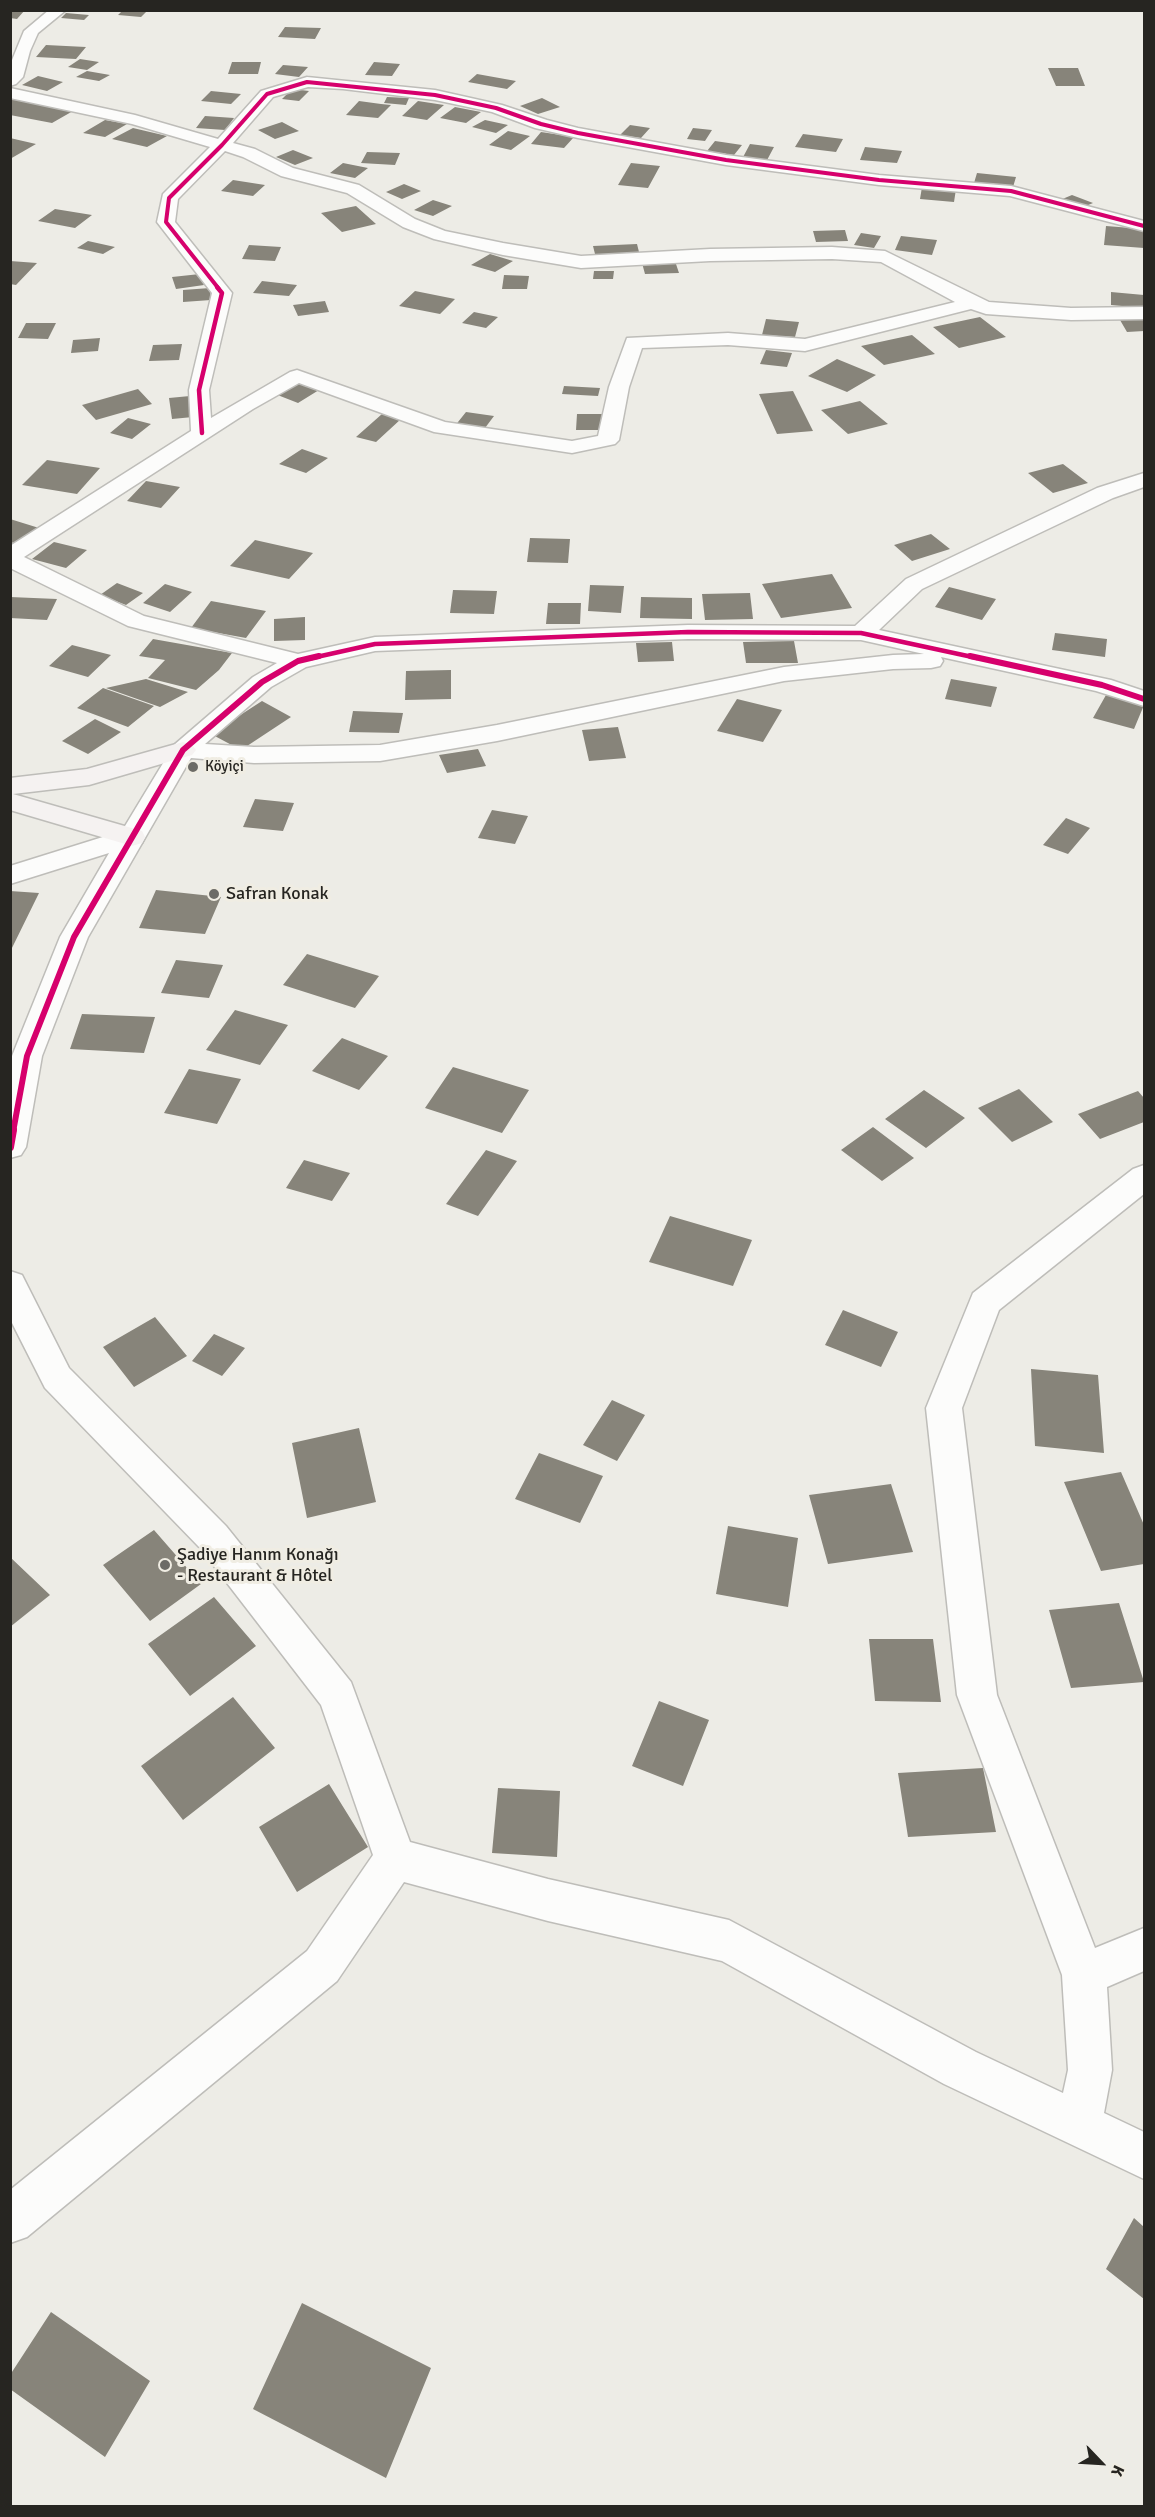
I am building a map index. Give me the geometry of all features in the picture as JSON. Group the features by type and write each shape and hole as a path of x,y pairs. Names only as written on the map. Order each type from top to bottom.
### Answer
{"street":[{"path":"10,81 15,77 22,51 32,32 59,10"},
{"path":"202,433 199,390 222,292 166,222 169,198 222,145 267,94 307,82 435,95 496,108 550,126 726,160 879,180 1011,191 1144,226"},
{"path":"10,93 135,120 249,153 287,172 353,189 409,223 440,236 503,249 581,262 710,255 832,253 885,257 972,303 986,308 1071,314 1144,313"},
{"path":"10,558 202,433 297,376 441,428 572,447 608,441 619,387 634,342 728,339 805,345 972,303"},
{"path":"861,633 914,584 1105,492 1144,480"},
{"path":"10,558 136,621 298,662"},
{"path":"10,1147 27,1056 74,937 183,750 262,682 298,662 375,644 688,632 861,633 1102,685 1144,699"},
{"path":"10,786 89,777 183,750 254,754 380,753 497,733 784,674 893,662 981,659"},
{"path":"1102,685 1144,686"},
{"path":"10,801 132,837"},
{"path":"10,875 132,837"},
{"path":"1079,2125 1090,2070 1084,1975 977,1695 944,1408 985,1302 1141,1186"},
{"path":"10,1284 57,1378 213,1537 337,1695 395,1859"},
{"path":"395,1859 548,1900 729,1941 960,2068 1144,2156"},
{"path":"10,2220 322,1966 395,1859"},
{"path":"1084,1975 1144,1948"}],"building":[{"path":"10,10 25,10 17,19 10,18"},
{"path":"123,10 148,10 141,17 118,15"},
{"path":"66,13 89,15 84,20 61,18"},
{"path":"285,27 321,28 315,39 278,37"},
{"path":"46,45 86,47 76,59 36,57"},
{"path":"80,59 99,62 87,70 68,67"},
{"path":"232,62 261,62 258,74 228,74"},
{"path":"374,62 400,64 392,76 365,75"},
{"path":"283,65 308,67 299,77 275,74"},
{"path":"1048,68 1078,68 1085,86 1056,86"},
{"path":"87,71 110,75 99,81 76,77"},
{"path":"477,74 516,81 507,89 468,82"},
{"path":"38,76 63,82 47,91 22,85"},
{"path":"292,89 309,91 299,101 282,99"},
{"path":"211,91 241,94 231,104 201,101"},
{"path":"387,97 409,98 406,105 384,103"},
{"path":"12,98 73,111 52,123 10,115"},
{"path":"542,98 560,107 538,114 520,106"},
{"path":"359,101 391,105 378,118 346,115"},
{"path":"418,101 444,105 427,120 402,116"},
{"path":"455,107 481,112 466,123 440,118"},
{"path":"205,116 234,118 225,130 196,128"},
{"path":"105,120 127,124 105,137 83,133"},
{"path":"485,120 508,125 496,133 472,127"},
{"path":"282,122 299,131 275,139 258,130"},
{"path":"630,125 650,128 641,138 620,135"},
{"path":"133,128 167,136 147,147 112,139"},
{"path":"693,128 712,130 705,141 687,139"},
{"path":"508,131 530,136 511,150 489,145"},
{"path":"541,132 574,137 564,148 531,144"},
{"path":"803,134 843,139 836,152 795,147"},
{"path":"10,138 36,144 10,159"},
{"path":"715,141 742,145 734,155 707,151"},
{"path":"750,144 774,147 766,162 742,159"},
{"path":"865,147 902,151 897,163 860,160"},
{"path":"293,150 313,158 295,165 276,157"},
{"path":"367,152 400,153 395,165 361,163"},
{"path":"343,163 368,168 355,178 330,173"},
{"path":"631,163 660,166 648,188 618,185"},
{"path":"977,173 1016,177 1013,187 974,183"},
{"path":"233,180 265,185 253,196 221,191"},
{"path":"404,184 421,191 402,199 386,192"},
{"path":"922,187 956,189 954,202 920,199"},
{"path":"1072,195 1093,203 1081,208 1060,200"},
{"path":"433,200 452,206 433,216 414,210"},
{"path":"356,206 376,224 342,232 321,213"},
{"path":"55,209 92,215 75,228 38,221"},
{"path":"1106,226 1144,229 1144,248 1104,245"},
{"path":"845,230 848,241 816,242 813,231"},
{"path":"861,233 881,236 874,248 854,245"},
{"path":"901,236 937,240 932,255 895,250"},
{"path":"88,241 115,247 103,254 77,248"},
{"path":"637,244 640,256 596,258 593,246"},
{"path":"249,245 281,247 275,261 242,259"},
{"path":"490,254 513,261 495,272 471,265"},
{"path":"10,261 37,263 16,285 10,284"},
{"path":"675,261 679,273 645,274 642,263"},
{"path":"594,271 614,271 613,279 593,279"},
{"path":"200,274 204,285 176,289 172,277"},
{"path":"504,275 529,276 527,289 502,289"},
{"path":"262,281 297,285 289,296 253,293"},
{"path":"210,288 211,300 183,302 183,290"},
{"path":"415,291 455,299 440,314 399,306"},
{"path":"1111,292 1144,295 1144,308 1111,305"},
{"path":"325,301 329,312 298,316 293,305"},
{"path":"474,312 498,317 486,328 462,323"},
{"path":"980,317 1006,337 959,348 933,327"},
{"path":"766,319 799,322 795,337 762,335"},
{"path":"1144,319 1144,331 1127,332 1120,320"},
{"path":"26,323 56,323 48,339 18,338"},
{"path":"912,335 935,354 884,365 861,346"},
{"path":"100,338 98,351 71,353 73,340"},
{"path":"182,344 179,360 149,361 153,345"},
{"path":"766,350 792,353 787,367 760,364"},
{"path":"837,359 876,375 847,392 808,376"},
{"path":"297,382 319,390 298,403 275,394"},
{"path":"564,386 600,388 598,396 562,394"},
{"path":"138,389 152,404 96,420 82,405"},
{"path":"793,391 813,431 777,434 759,394"},
{"path":"190,396 193,417 172,419 169,398"},
{"path":"860,401 888,424 848,434 821,410"},
{"path":"466,412 494,416 482,432 454,427"},
{"path":"382,414 401,419 376,442 356,437"},
{"path":"577,414 605,414 605,430 576,430"},
{"path":"128,418 151,424 132,439 110,433"},
{"path":"302,449 328,458 306,473 279,464"},
{"path":"47,460 100,468 77,494 22,485"},
{"path":"1063,464 1088,483 1053,493 1028,473"},
{"path":"146,481 180,487 161,508 127,501"},
{"path":"10,519 39,528 17,544 10,542"},
{"path":"931,534 950,549 912,561 894,545"},
{"path":"530,538 570,539 568,563 527,562"},
{"path":"255,540 313,553 289,579 230,566"},
{"path":"54,542 87,550 66,568 32,559"},
{"path":"832,574 852,608 781,618 762,584"},
{"path":"117,583 143,593 126,605 100,595"},
{"path":"165,584 192,592 170,612 143,603"},
{"path":"590,585 624,586 621,613 588,611"},
{"path":"949,587 996,599 982,620 935,607"},
{"path":"453,590 497,591 494,614 450,613"},
{"path":"750,593 753,619 705,620 702,594"},
{"path":"10,597 57,599 47,620 10,618"},
{"path":"641,597 692,598 692,619 640,618"},
{"path":"211,601 266,611 246,638 191,628"},
{"path":"548,603 581,603 580,624 546,624"},
{"path":"305,617 305,640 274,641 274,619"},
{"path":"1055,633 1107,639 1105,657 1052,650"},
{"path":"153,639 232,653 219,670 196,690 148,678 165,660 139,656"},
{"path":"794,641 798,663 746,663 743,642"},
{"path":"672,642 674,661 638,662 636,643"},
{"path":"72,645 111,655 88,677 49,666"},
{"path":"451,670 451,699 405,700 406,671"},
{"path":"146,679 188,692 160,707 106,688"},
{"path":"951,679 997,687 991,707 945,699"},
{"path":"103,688 154,706 128,727 77,708"},
{"path":"1106,695 1144,705 1134,729 1093,718"},
{"path":"737,699 782,710 763,742 717,731"},
{"path":"262,701 291,717 241,750 211,734"},
{"path":"353,711 403,713 399,733 349,732"},
{"path":"95,719 121,732 88,754 62,741"},
{"path":"618,727 626,758 589,761 582,730"},
{"path":"478,749 486,766 447,773 439,755"},
{"path":"255,799 294,803 283,831 243,827"},
{"path":"492,810 528,816 515,844 478,838"},
{"path":"1066,818 1090,828 1068,854 1043,845"},
{"path":"156,890 221,897 205,934 139,928"},
{"path":"10,891 39,893 10,952"},
{"path":"307,954 379,976 355,1008 283,985"},
{"path":"176,960 223,965 209,998 161,993"},
{"path":"235,1010 288,1025 260,1065 206,1050"},
{"path":"82,1014 155,1017 144,1053 70,1049"},
{"path":"342,1038 388,1056 359,1090 312,1071"},
{"path":"453,1067 529,1090 502,1133 425,1108"},
{"path":"189,1069 241,1079 217,1124 164,1113"},
{"path":"1019,1089 1053,1122 1012,1142 978,1108"},
{"path":"924,1090 965,1118 926,1148 885,1119"},
{"path":"1138,1091 1144,1098 1144,1122 1100,1139 1078,1114"},
{"path":"873,1127 914,1158 882,1181 841,1150"},
{"path":"486,1150 517,1161 478,1216 446,1204"},
{"path":"304,1160 350,1173 332,1201 286,1188"},
{"path":"670,1216 752,1240 733,1286 649,1262"},
{"path":"843,1310 898,1332 881,1367 825,1345"},
{"path":"155,1317 187,1356 134,1387 103,1347"},
{"path":"214,1334 245,1348 222,1376 192,1361"},
{"path":"1031,1369 1098,1375 1104,1453 1035,1446"},
{"path":"612,1400 645,1415 617,1461 583,1445"},
{"path":"359,1428 376,1502 307,1518 292,1443"},
{"path":"539,1453 603,1476 580,1523 515,1499"},
{"path":"1121,1472 1144,1525 1144,1564 1101,1571 1064,1482"},
{"path":"891,1484 913,1552 828,1564 809,1495"},
{"path":"728,1526 798,1538 788,1607 716,1594"},
{"path":"154,1530 201,1584 150,1621 103,1565"},
{"path":"10,1557 50,1595 10,1627"},
{"path":"214,1597 256,1646 190,1696 148,1644"},
{"path":"1119,1603 1144,1682 1071,1688 1049,1610"},
{"path":"869,1639 933,1639 941,1702 875,1701"},
{"path":"233,1697 275,1748 183,1820 141,1766"},
{"path":"659,1701 709,1720 683,1786 632,1766"},
{"path":"983,1768 996,1832 908,1837 898,1773"},
{"path":"329,1784 368,1847 297,1892 259,1827"},
{"path":"498,1788 560,1791 557,1857 492,1853"},
{"path":"1134,2218 1144,2227 1144,2299 1106,2269"},
{"path":"302,2303 431,2368 386,2478 253,2409"},
{"path":"51,2312 150,2381 105,2457 10,2389 10,2375"}],"cycle path":[{"path":"202,433 199,390 222,293 166,222 169,198 222,145 267,94 307,82 435,95 496,108 541,124 578,133 726,160 879,180 1011,191 1144,226"},
{"path":"10,1147 27,1056 74,937 183,750 262,682 298,661 375,644 688,632 861,633 1102,685 1144,699"}],"place":[{"name":"Köyiçi","path":"193,767"},
{"name":"Safran Konak","path":"214,894"},
{"name":"Şadiye Hanım Konağı - Restaurant & Hôtel","path":"165,1565"}]}
